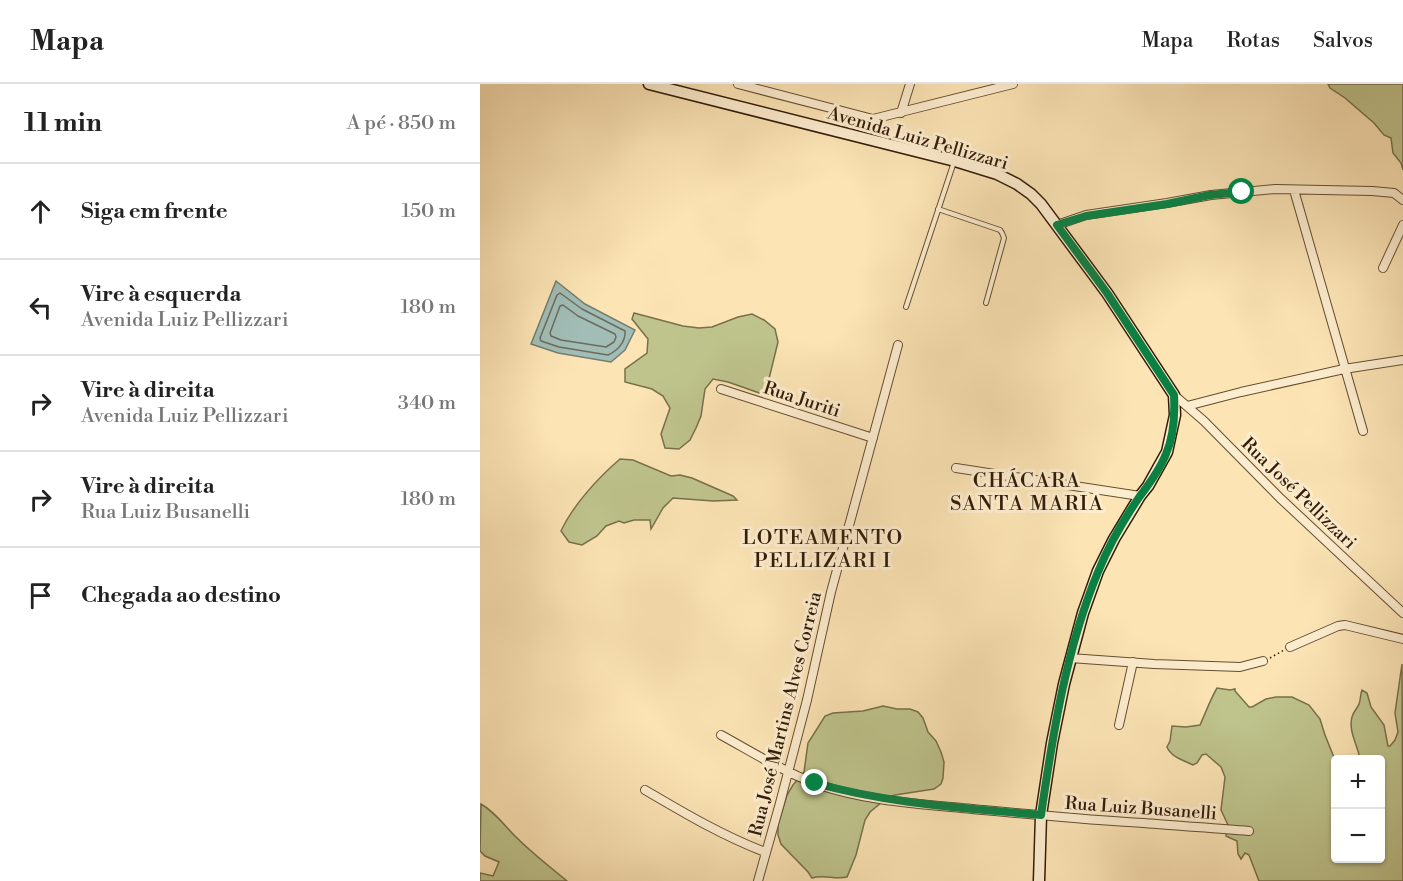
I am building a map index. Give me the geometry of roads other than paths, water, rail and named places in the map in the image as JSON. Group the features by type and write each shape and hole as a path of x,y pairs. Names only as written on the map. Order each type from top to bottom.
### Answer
{"main road":[{"name":"Avenida Luiz Pellizzari","path":"649,84 955,161 997,174 1017,184 1041,204 1057,225 1107,293 1174,395"},
{"path":"1039,881 1041,815 1052,743 1070,658 1098,571 1114,539 1167,452 1175,415 1174,395"}],"street":[{"path":"738,84 873,119 1013,84"},
{"path":"901,113 910,84"},
{"path":"1057,225 1086,216 1210,195 1275,189 1394,193 1403,200"},
{"path":"1294,190 1362,431"},
{"path":"1383,268 1403,225"},
{"name":"Rua José Martins Alves Correia","path":"758,881 807,700 831,592 898,345"},
{"path":"1187,406 1344,369 1403,360"},
{"name":"Rua Juriti","path":"721,389 873,438"},
{"name":"Rua José Pellizzari","path":"1174,395 1403,613"},
{"path":"956,468 1140,496"},
{"path":"1290,647 1345,625 1403,639"},
{"path":"1070,658 1240,667 1263,662"},
{"path":"1119,724 1133,662"},
{"name":"Rua Luiz Busanelli","path":"721,735 788,772 815,783 854,794 915,803 1041,815 1249,831"},
{"path":"645,790 704,824 765,852"}],"lane":[{"path":"906,307 955,161"},
{"path":"938,209 1002,232 1004,238 986,303"}],"water":[{"path":"556,281 585,304 635,330 625,350 611,362 558,353 531,344"}],"district":[{"name":"CHÁCARA SANTA MARIA","path":"1027,492"},
{"name":"LOTEAMENTO PELLIZARI I","path":"823,548"}]}
